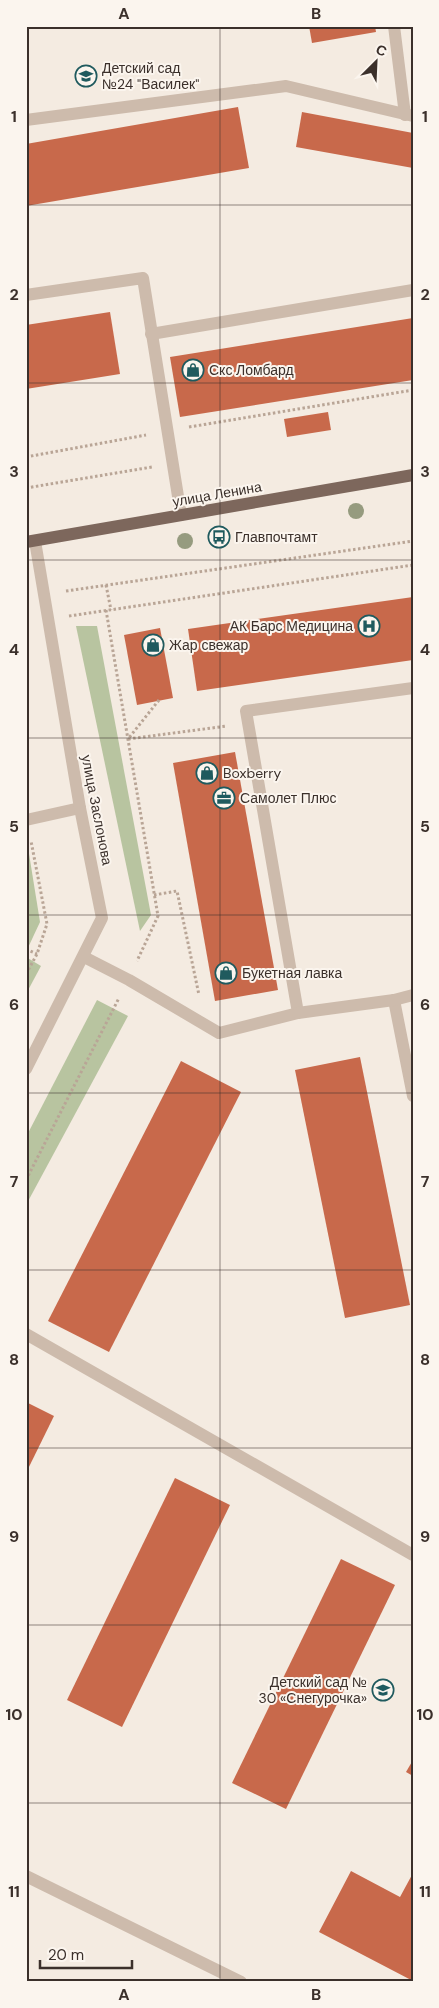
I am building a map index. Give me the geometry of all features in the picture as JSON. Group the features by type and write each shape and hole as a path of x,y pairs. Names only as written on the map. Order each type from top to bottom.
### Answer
{"main road":[{"name":"улица Ленина","path":"31,542 413,475"}],"street":[{"path":"26,120 286,86 409,116 394,26"},
{"path":"26,295 143,278 166,431 181,515"},
{"path":"151,334 413,290"},
{"name":"улица Заслонова","path":"26,1069 102,918 80,808 44,595 31,542"},
{"path":"298,1013 246,711 413,688"},
{"path":"27,819 80,808"},
{"path":"84,957 219,1034 298,1013 394,1000 413,995"},
{"path":"394,1000 413,1096"},
{"path":"26,1334 413,1555"},
{"path":"26,1876 240,1982"}],"path":[{"path":"26,457 166,431 413,390"},
{"path":"26,488 173,463"},
{"path":"44,595 413,541"},
{"path":"48,619 413,566"},
{"path":"106,585 111,610"},
{"path":"159,700 128,739 233,725 250,732"},
{"path":"26,974 37,954 48,924 27,819"},
{"path":"154,895 177,891 206,1026"},
{"path":"26,949 37,954"}],"green space":[{"path":"76,626 97,626 151,915 140,931"},
{"path":"26,835 40,922 26,952"},
{"path":"26,957 41,966 26,994"},
{"path":"97,1000 128,1016 26,1205 26,1137"}],"building":[{"path":"309,26 375,26 376,32 312,43"},
{"path":"238,107 249,168 26,206 26,144"},
{"path":"302,112 413,133 413,168 296,147"},
{"path":"110,312 120,374 26,389 26,325"},
{"path":"413,318 413,380 180,417 170,357"},
{"path":"328,412 331,430 287,437 284,419"},
{"path":"413,597 413,660 197,691 188,629"},
{"path":"160,628 173,698 137,705 124,635"},
{"path":"235,752 278,990 215,1001 173,763"},
{"path":"360,1057 410,1305 345,1318 295,1070"},
{"path":"181,1061 241,1092 109,1352 48,1321"},
{"path":"26,1402 54,1416 26,1473"},
{"path":"175,1478 230,1505 122,1727 67,1700"},
{"path":"341,1559 395,1585 286,1809 232,1783"},
{"path":"413,1760 413,1776 406,1772"},
{"path":"351,1871 400,1897 413,1873 413,1981 319,1932"}],"place":[{"name":"Детский сад №24 \"Василек\"","path":"86,76"},
{"name":"Скс Ломбард","path":"193,370"},
{"name":"Главпочтамт","path":"219,537"},
{"name":"АК Барс Медицина","path":"369,626"},
{"name":"Жар свежар","path":"153,645"},
{"name":"Boxberry","path":"207,773"},
{"name":"Самолет Плюс","path":"224,798"},
{"name":"Букетная лавка","path":"226,973"},
{"name":"Детский сад № 30 «Снегурочка»","path":"383,1690"}]}
